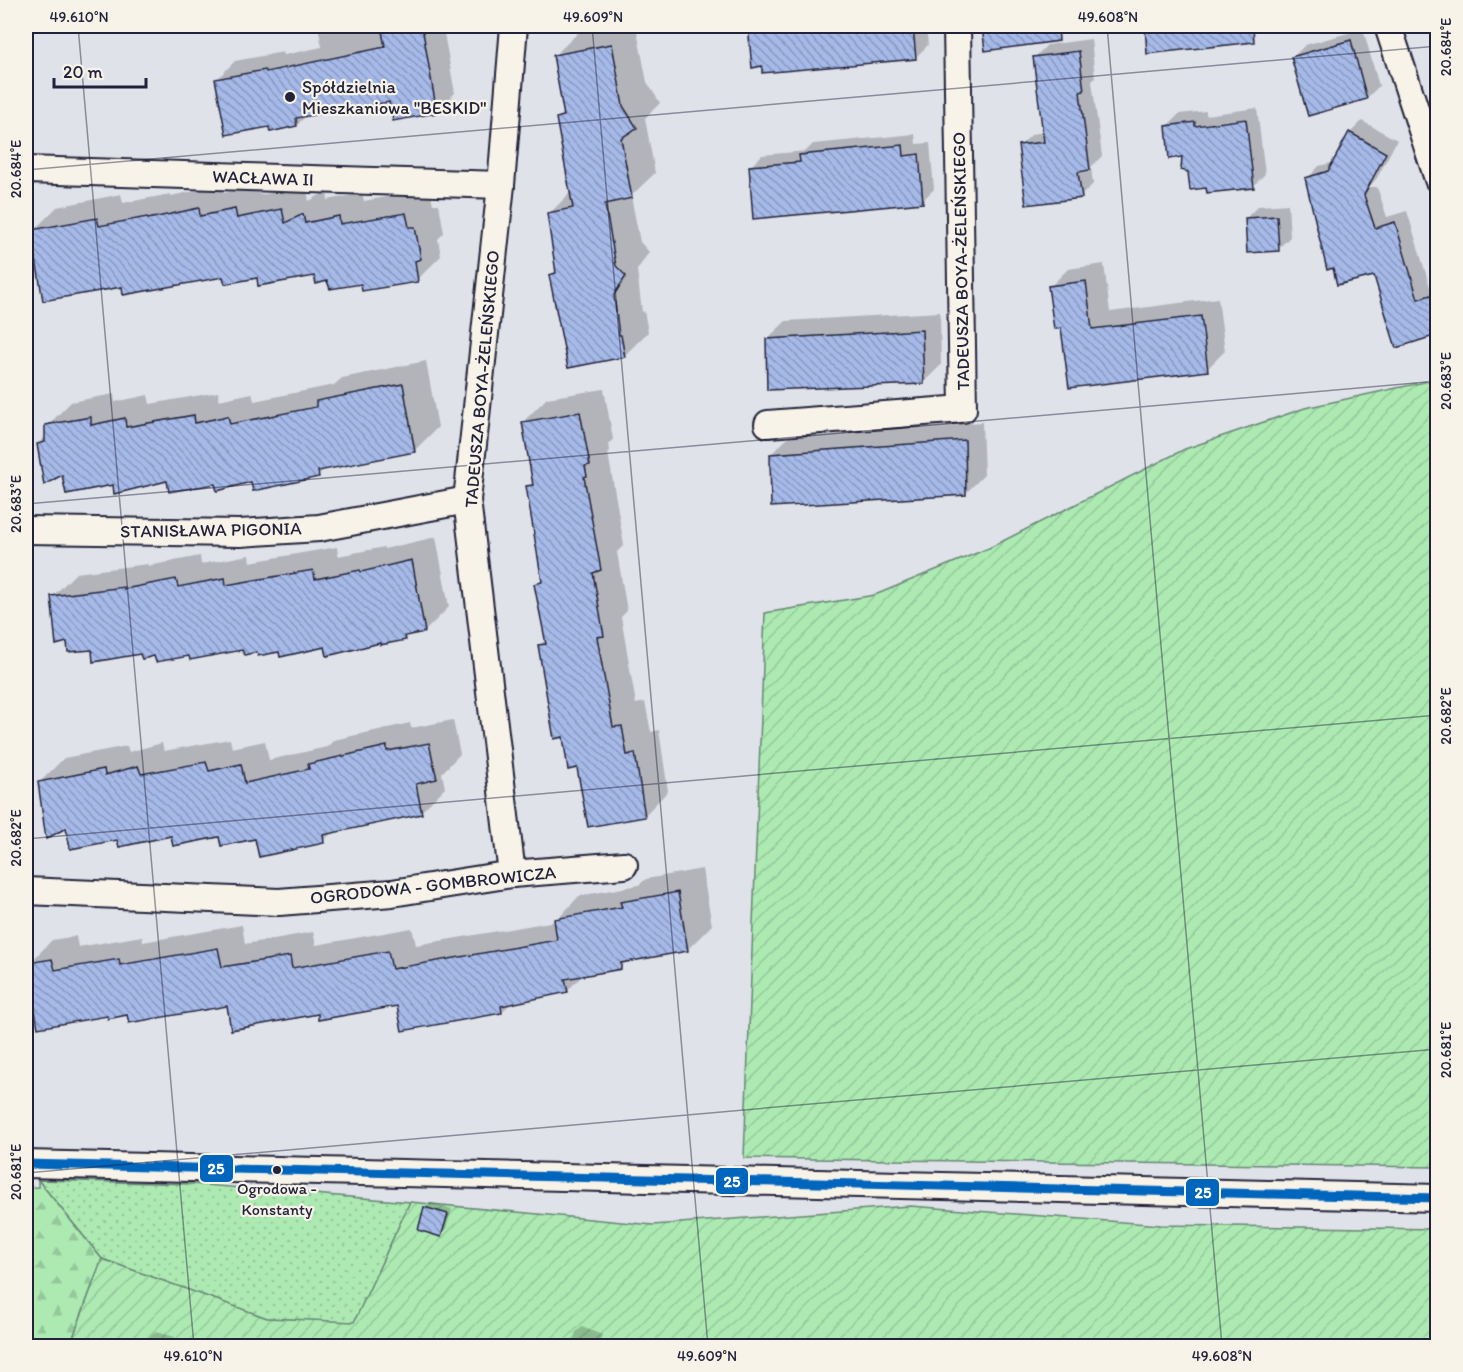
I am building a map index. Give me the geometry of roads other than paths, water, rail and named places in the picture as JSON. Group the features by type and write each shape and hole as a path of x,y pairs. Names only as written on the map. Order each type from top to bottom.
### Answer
{"street":[{"name":"TADEUSZA BOYA-ŻELEŃSKIEGO","path":"512,874 467,500 501,185 514,26"},
{"name":"TADEUSZA BOYA-ŻELEŃSKIEGO","path":"768,424 963,408 957,26"},
{"path":"1388,26 1437,179"},
{"name":"WACŁAWA II","path":"26,170 501,185"},
{"name":"STANISŁAWA PIGONIA","path":"26,530 252,532 319,528 467,500"},
{"name":"OGRODOWA - GOMBROWICZA","path":"26,891 279,902 392,893 512,874 624,865"},
{"path":"26,1164 1437,1198"}],"place":[{"name":"Spółdzielnia Mieszkaniowa \"BESKID\"","path":"290,97"},
{"name":"Ogrodowa - Konstanty","path":"277,1170"}]}
